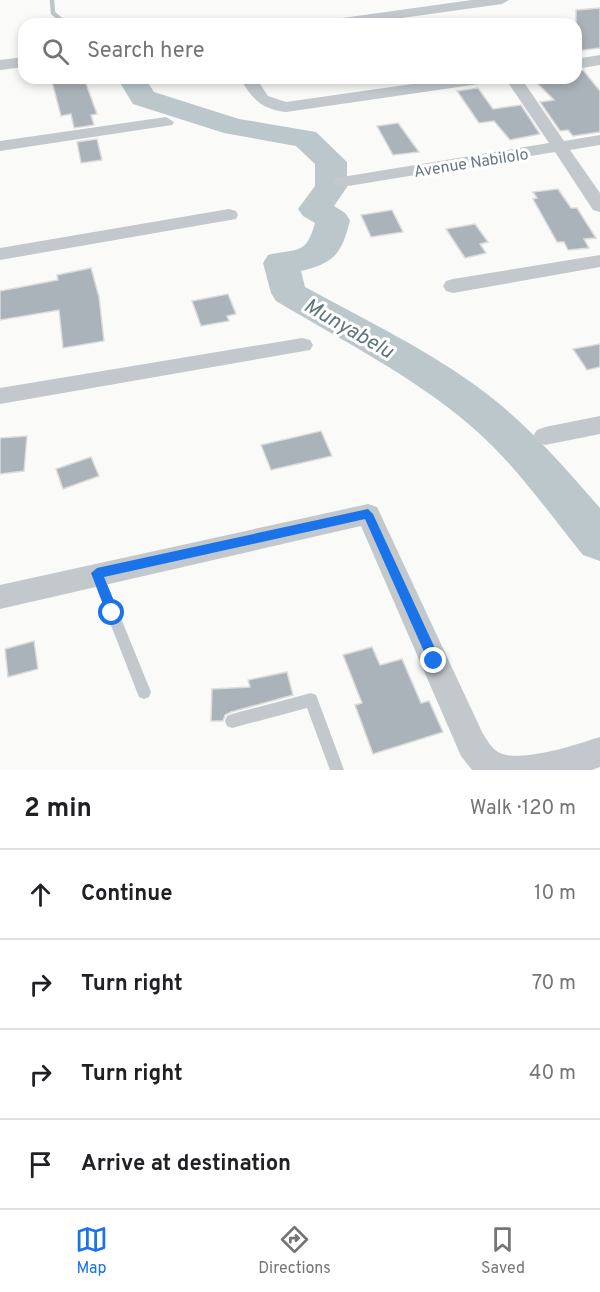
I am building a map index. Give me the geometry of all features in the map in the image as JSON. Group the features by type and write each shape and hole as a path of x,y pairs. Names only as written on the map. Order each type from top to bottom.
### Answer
{"street":[{"path":"375,18 502,0"},
{"path":"582,63 600,60"},
{"path":"0,65 18,63"},
{"path":"252,84 268,106 286,107 445,84"},
{"path":"517,84 600,206"},
{"path":"0,146 166,123"},
{"name":"Avenue Nabilolo","path":"342,182 600,140"},
{"path":"0,254 229,215"},
{"path":"453,286 600,261"},
{"path":"0,396 302,345"},
{"path":"545,436 600,425"},
{"path":"0,597 97,573 368,514 472,745 497,768 520,770 547,769 600,752"}],"lane":[{"path":"97,573 144,692"},
{"path":"232,721 311,700 337,770"}],"building":[{"path":"600,8 600,48 582,50 582,18 576,18 576,10"},
{"path":"582,70 600,91 600,132 573,136 568,130 560,131 540,102 554,100 538,84 582,84"},
{"path":"53,84 86,84 97,114 91,115 94,125 74,128 71,114 61,116"},
{"path":"478,88 493,109 521,105 540,134 510,140 494,121 479,123 457,91"},
{"path":"398,123 419,152 393,155 377,126"},
{"path":"97,139 102,160 81,163 77,142"},
{"path":"558,189 571,208 577,208 596,238 584,239 589,248 568,250 564,242 557,242 533,199 537,198 533,192"},
{"path":"392,210 403,232 371,237 361,215"},
{"path":"475,224 488,242 480,244 486,253 465,258 446,229"},
{"path":"91,268 99,297 104,341 63,348 59,310 0,320 0,291 58,280 57,275"},
{"path":"228,294 236,314 227,316 229,321 201,326 192,301"},
{"path":"600,344 600,367 587,370 573,349"},
{"path":"321,431 332,456 271,470 261,445"},
{"path":"27,436 24,471 0,474 0,438"},
{"path":"91,457 99,476 63,489 56,469"},
{"path":"34,641 38,669 8,677 5,649"},
{"path":"372,647 380,665 402,659 421,703 429,701 443,732 373,754 355,705 362,703 343,655"},
{"path":"287,672 293,695 231,712 225,715 223,721 211,721 212,689 250,687 248,680"}],"waterway":[{"path":"52,0 53,13 59,18"},
{"name":"Munyabelu","path":"135,84 143,98 235,127 305,138 331,162 331,187 315,209 333,220 326,243 318,254 312,257 281,263 289,293 406,359 472,404 523,451 600,541"}],"route":[{"path":"112,613 97,573 368,514 434,661"}]}
